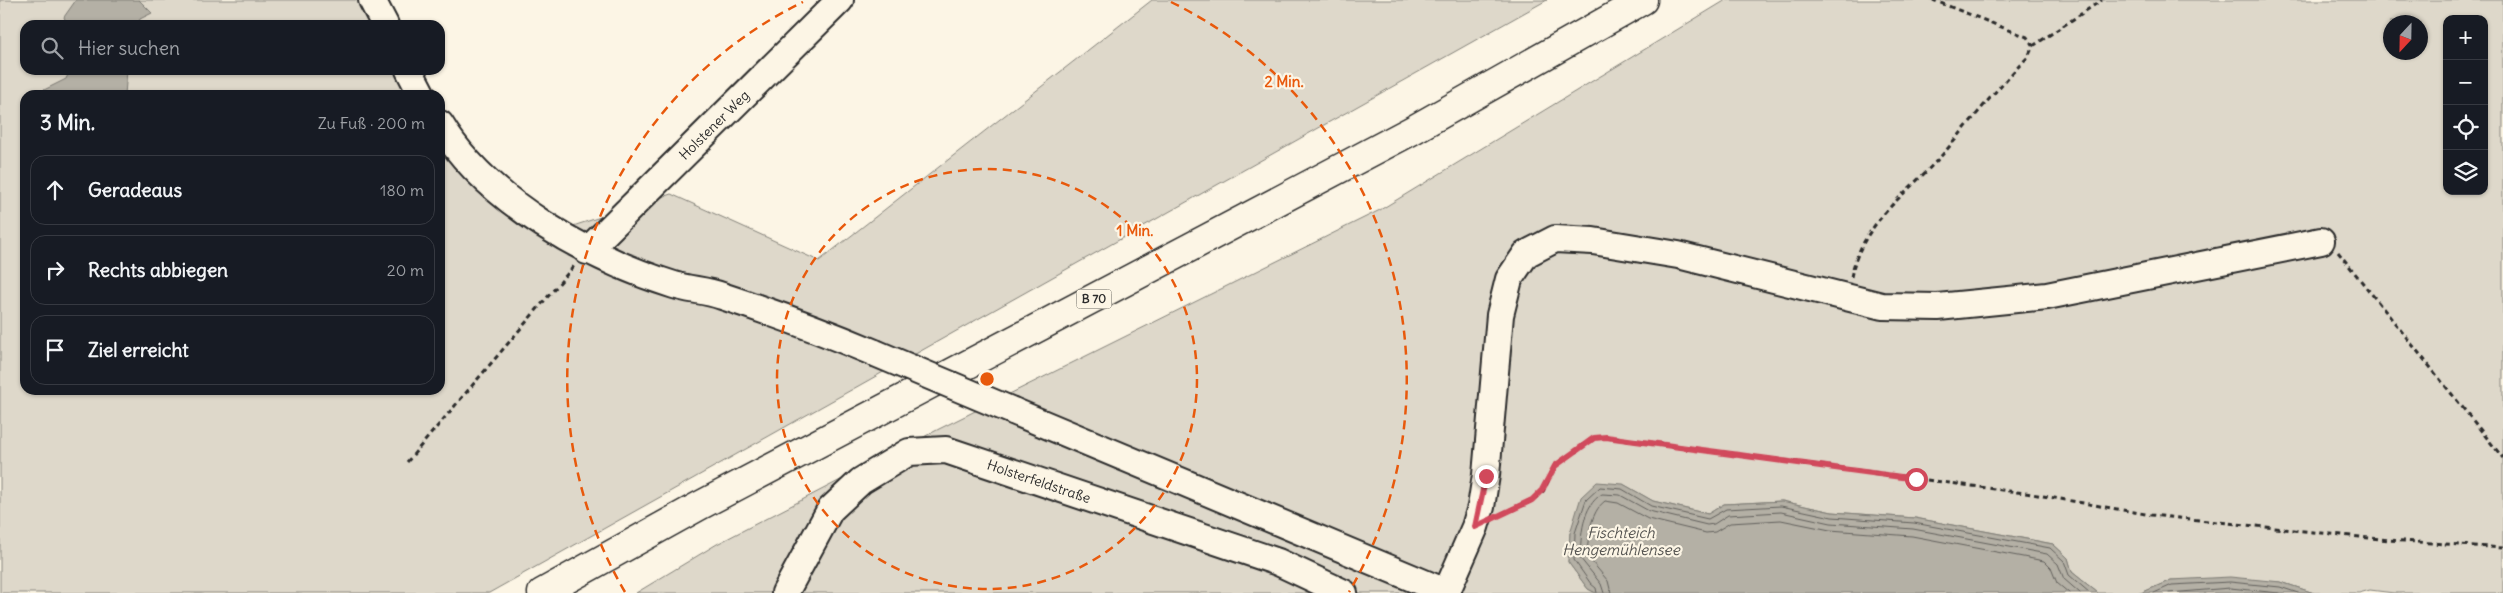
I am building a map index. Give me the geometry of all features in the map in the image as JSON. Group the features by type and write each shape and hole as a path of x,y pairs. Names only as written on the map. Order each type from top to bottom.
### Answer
{"main road":[{"name":"B 70","path":"542,593 700,506 1411,131 1643,0"}],"street":[{"path":"372,0 382,20"},
{"name":"Holstener Weg","path":"587,251 840,0"},
{"path":"412,75 419,90"},
{"path":"445,130 467,159 495,187 534,218 587,251 674,285 719,294 807,325 1447,593 1475,527 1486,476 1500,315 1508,279 1526,254 1555,239 1593,241 1678,255 1882,306 1938,307 2047,296 2320,241"},
{"name":"Holsterfeldstraße","path":"786,593 814,535 830,510 860,481 909,452 946,450 1278,562 1344,593"}],"path":[{"path":"1933,0 2027,37 2033,46"},
{"path":"1846,298 1853,266 1864,239 1877,219 1942,155 2028,57 2033,46 2102,0"},
{"path":"2320,241 2333,247 2350,266 2503,458"},
{"path":"407,462 587,251"},
{"path":"1475,527 1532,500 1542,490 1555,466 1594,438 1606,437 2032,494 2151,515 2389,540 2503,548"}],"shaded area":[{"path":"0,0 369,0 379,20 20,20 20,75 409,75 416,90 20,90 20,395 445,395 445,136 493,189 573,226 671,194 819,261 1152,0 1547,0 489,593 0,593"},
{"path":"1726,0 2503,0 2503,593 2394,593 2370,590 2359,593 2314,593 2281,582 2171,580 2141,593 2098,593 2072,572 2068,558 2053,544 1915,518 1832,512 1782,501 1724,504 1708,514 1653,501 1623,484 1570,533 1568,562 1588,589 1596,593 636,593 717,544 939,429 1380,210"}],"water":[{"path":"76,0 139,0 152,13 140,20 65,20 64,17"},
{"path":"68,75 127,75 125,90 44,90 66,79"},
{"name":"Fischteich Hengemühlensee","path":"1597,482 1623,484 1653,501 1708,514 1724,504 1782,501 1832,512 1915,518 2053,544 2068,558 2072,572 2098,593 1596,593 1588,589 1568,562 1570,533 1581,497"},
{"path":"2230,577 2281,582 2314,593 2141,593 2171,580"}],"route":[{"path":"1486,476 1481,507 1475,527 1532,500 1542,490 1555,466 1594,438 1606,437 1916,479"}]}
